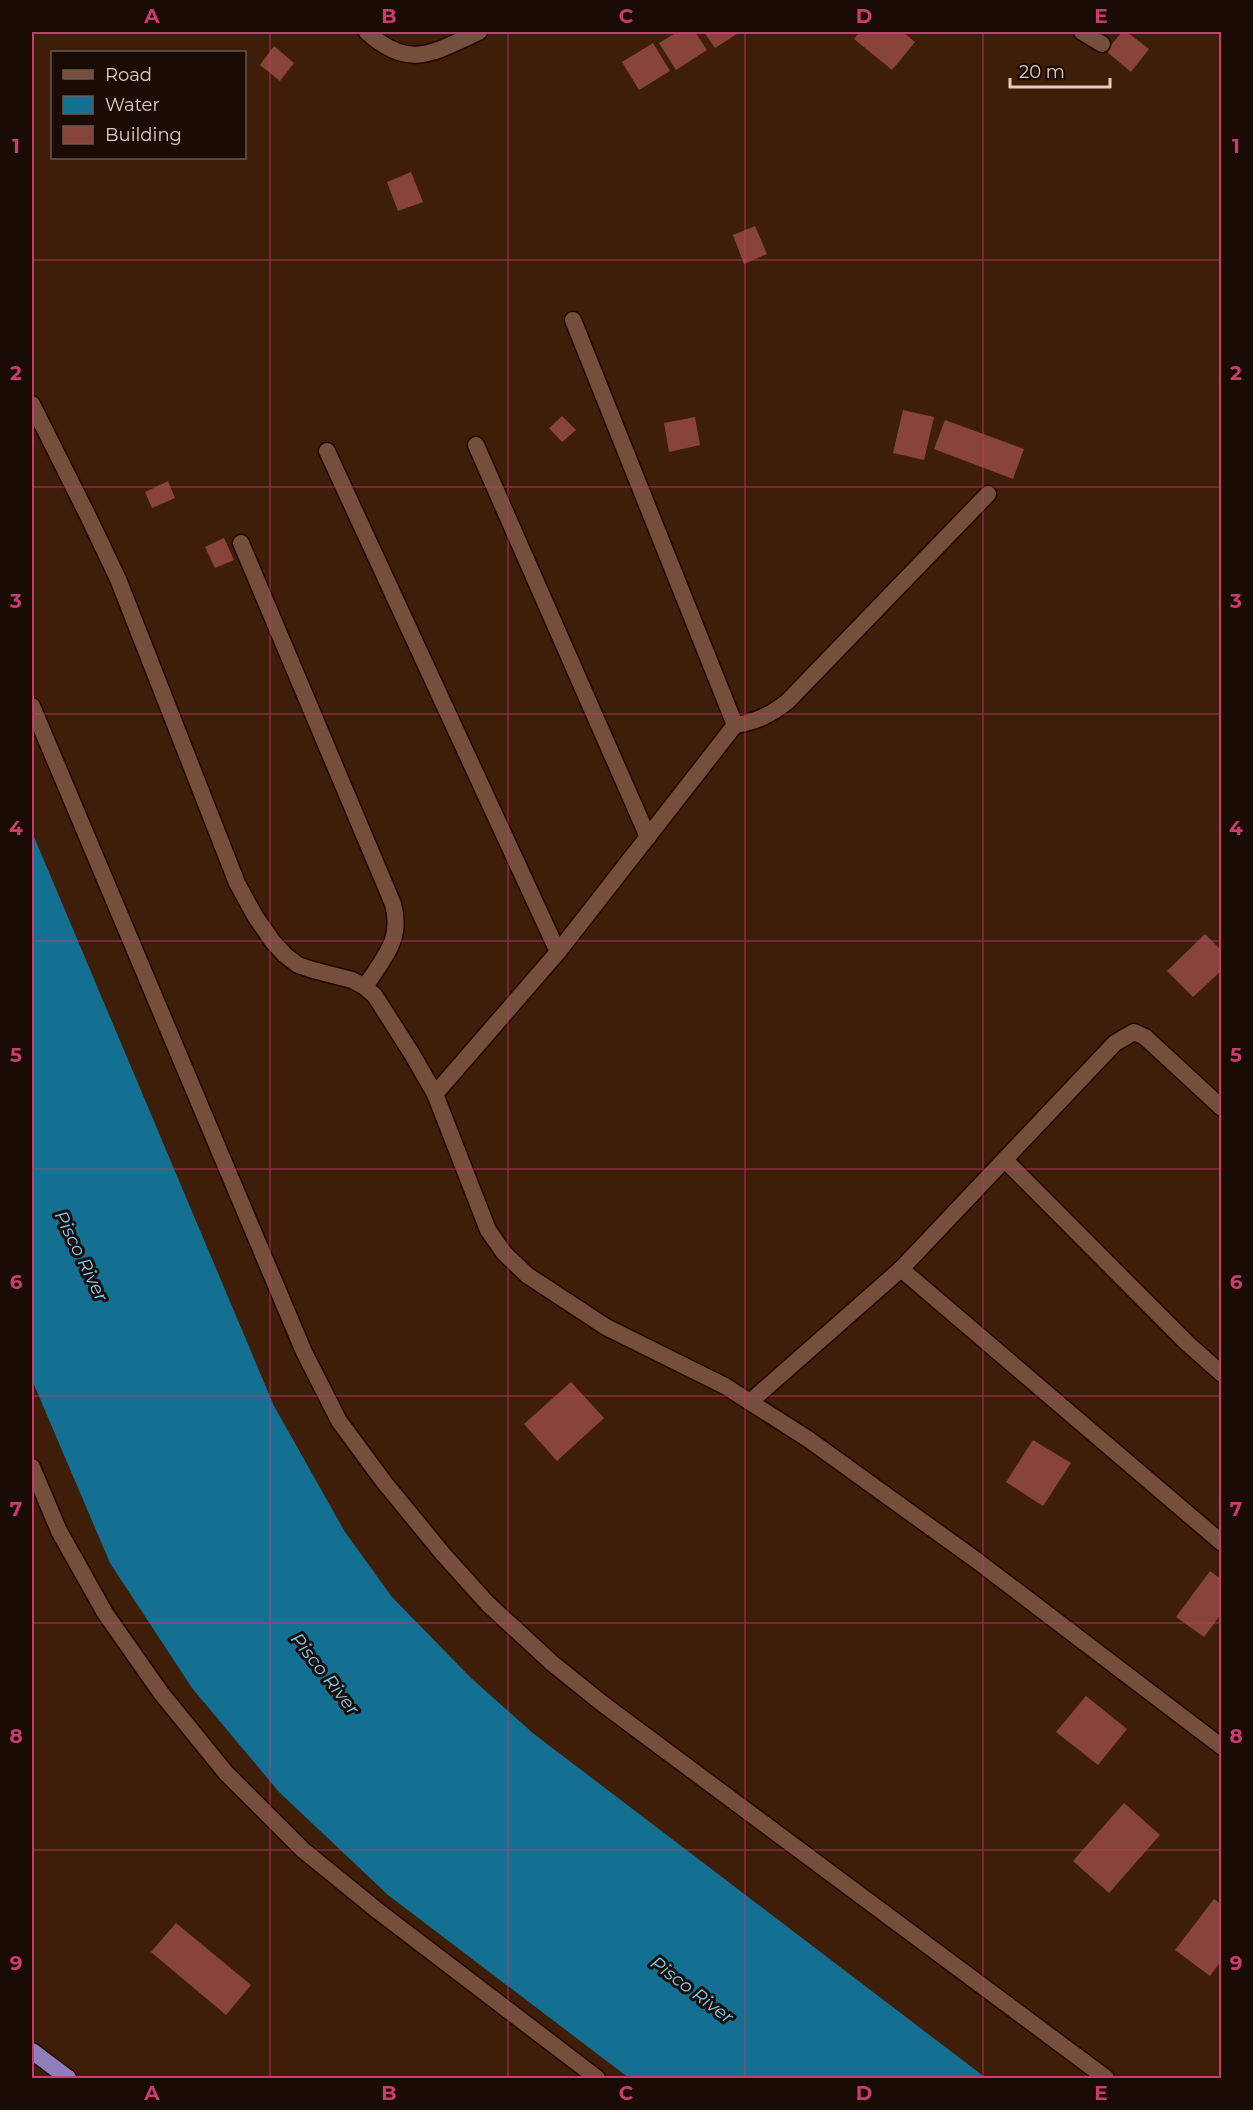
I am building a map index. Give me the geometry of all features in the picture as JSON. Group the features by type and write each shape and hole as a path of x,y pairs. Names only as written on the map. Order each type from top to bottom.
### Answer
{"highway":[{"path":"32,2051 68,2079"}],"street":[{"path":"367,32 386,47 415,56 433,52 479,32"},
{"path":"1083,32 1102,44"},
{"path":"573,320 735,725"},
{"path":"32,404 118,579 237,882 255,916 273,942 298,965 341,976 365,987 375,996 435,1094 488,1230 504,1253 527,1275 606,1327 751,1401 808,1438 886,1493 1221,1747"},
{"path":"476,445 648,837"},
{"path":"327,451 558,952"},
{"path":"435,1094 558,952 735,725 756,722 787,702 988,494"},
{"path":"241,543 393,904 397,930 392,944 365,987"},
{"path":"32,706 304,1352 339,1421 384,1482 443,1554 488,1604 552,1663 1106,2079"},
{"path":"751,1401 901,1269 1115,1043 1134,1032 1145,1037 1221,1108"},
{"path":"1005,1160 1187,1343 1221,1374"},
{"path":"901,1269 1221,1543"},
{"path":"32,1467 59,1532 105,1613 161,1693 226,1773 303,1850 378,1911 597,2079"}],"water":[{"name":"Pisco River","path":"32,832 274,1406 345,1532 392,1597 471,1678 534,1734 986,2078 629,2078 388,1895 279,1792 192,1688 110,1563 32,1380"}],"building":[{"path":"677,32 695,32 707,50 676,70 659,43"},
{"path":"704,32 736,32 737,34 715,48"},
{"path":"860,32 903,32 915,42 892,70 854,39"},
{"path":"1122,32 1127,32 1149,49 1131,72 1106,51"},
{"path":"653,43 670,71 639,90 622,62"},
{"path":"274,46 294,63 280,81 260,65"},
{"path":"411,172 423,202 398,211 387,182"},
{"path":"755,226 767,254 744,264 733,235"},
{"path":"903,410 934,417 924,460 893,453"},
{"path":"562,416 576,430 562,442 549,428"},
{"path":"695,417 700,445 669,452 664,423"},
{"path":"945,420 1024,449 1013,479 934,449"},
{"path":"168,481 175,498 152,508 145,492"},
{"path":"224,538 234,560 215,568 205,547"},
{"path":"1205,934 1222,951 1222,970 1193,997 1167,971"},
{"path":"571,1382 604,1418 557,1461 524,1424"},
{"path":"1033,1440 1071,1463 1043,1506 1006,1482"},
{"path":"1210,1571 1222,1580 1222,1613 1204,1637 1176,1617"},
{"path":"1086,1696 1127,1729 1098,1765 1056,1732"},
{"path":"1124,1803 1160,1835 1109,1893 1073,1861"},
{"path":"1214,1899 1222,1905 1222,1960 1210,1976 1175,1950"},
{"path":"176,1923 251,1985 226,2015 151,1952"}]}
